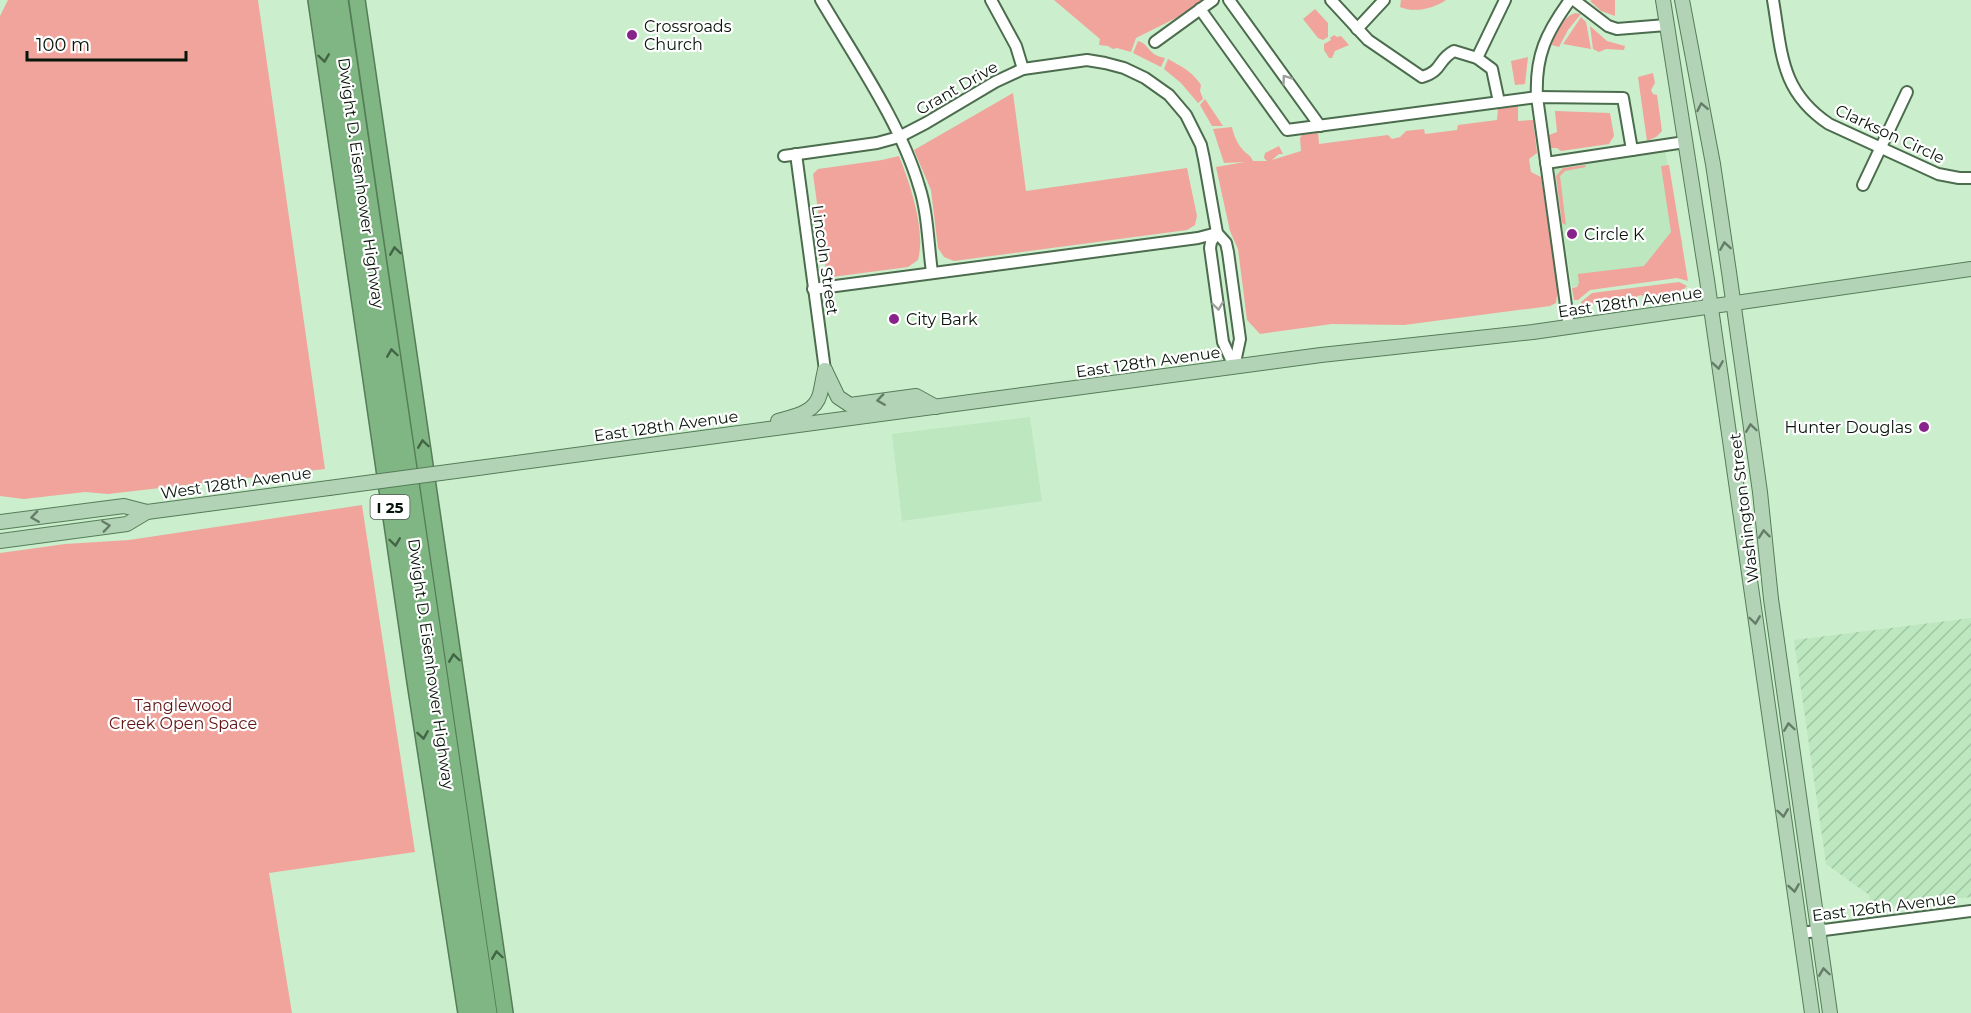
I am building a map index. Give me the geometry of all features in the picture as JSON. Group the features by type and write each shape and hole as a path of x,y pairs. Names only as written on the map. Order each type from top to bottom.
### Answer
{"highway":[{"name":"Dwight D. Eisenhower Highway","path":"316,0 415,682 466,1013"},
{"path":"328,0 477,1013"},
{"path":"340,0 489,1013"},
{"name":"Dwight D. Eisenhower Highway","path":"357,0 505,1013"}],"main road":[{"name":"Washington Street","path":"1663,0 1710,307 1812,1013"},
{"name":"Washington Street","path":"1682,0 1713,164 1734,304 1760,492 1771,599 1830,1013"},
{"path":"1666,25 1685,22"},
{"name":"East 128th Avenue","path":"329,488 1234,367 1569,327 1971,269"},
{"path":"825,370 838,397 850,405 916,396 936,407"},
{"path":"748,432 806,412 820,394 825,370"},
{"name":"West 128th Avenue","path":"0,522 124,506 147,512 329,488"},
{"name":"West 128th Avenue","path":"0,541 126,524 147,512"}],"street":[{"path":"821,0 882,104 921,193 932,272"},
{"path":"991,0 1016,46 1023,69"},
{"path":"1155,42 1213,0"},
{"path":"1229,0 1320,126"},
{"path":"1331,0 1368,39 1422,77 1434,73 1445,56 1454,51 1477,58 1492,69 1499,102"},
{"path":"1357,29 1384,0"},
{"path":"1477,58 1505,0"},
{"path":"1569,327 1537,97 1536,75 1539,57 1556,18 1572,0 1608,26 1617,29 1666,25"},
{"name":"Clarkson Circle","path":"1773,0 1786,70 1793,89 1815,114 1829,124 1938,174 1971,178"},
{"path":"1200,9 1287,130 1537,97 1623,98 1632,150"},
{"name":"Grant Drive","path":"784,156 877,143 898,137 995,82 1023,69 1087,60 1133,72 1169,95 1186,115 1201,145 1217,233 1226,243 1228,252 1240,339 1234,367"},
{"path":"1863,185 1906,92"},
{"path":"1546,163 1685,142"},
{"name":"Lincoln Street","path":"796,154 825,370"},
{"path":"813,289 1198,238 1217,233"},
{"name":"Grant Drive","path":"1217,233 1210,248 1223,342 1234,367"},
{"name":"East 126th Avenue","path":"1801,933 1971,911"}],"shaded area":[{"path":"1663,139 1683,246 1663,274 1572,287 1551,156"},
{"path":"1030,417 1042,501 902,521 892,434"},
{"path":"1971,618 1971,897 1871,908 1869,895 1826,864 1794,640"}],"green space":[{"path":"8,0 258,0 325,469 108,494 85,492 24,499 0,496 0,16"},
{"path":"1054,0 1212,0 1136,38 1131,52 1099,45 1100,39"},
{"path":"1401,0 1446,0 1429,8 1417,10 1400,7"},
{"path":"1615,0 1615,16 1601,11 1590,1"},
{"path":"1315,9 1328,23 1328,37 1323,40 1318,38 1303,19"},
{"path":"1575,13 1581,14 1568,30 1559,47 1552,45 1560,26"},
{"path":"1581,17 1586,22 1591,49 1563,44"},
{"path":"1590,26 1607,41 1625,46 1624,50 1606,49 1599,52 1593,49"},
{"path":"1334,35 1341,36 1349,45 1335,51 1332,58 1329,58 1324,50 1324,44"},
{"path":"1138,41 1145,44 1159,57 1165,58 1161,67 1133,53"},
{"path":"1528,57 1525,84 1515,85 1511,61"},
{"path":"1168,59 1198,80 1203,99 1198,103 1181,83 1164,69"},
{"path":"1653,73 1655,83 1651,90 1657,95 1662,131 1647,141 1638,77"},
{"path":"1013,93 1026,191 1187,168 1197,216 1195,225 1187,230 954,261 944,257 938,248 931,190 914,150"},
{"path":"1205,99 1223,126 1212,126 1200,105"},
{"path":"1518,106 1518,121 1533,120 1537,153 1529,159 1531,172 1541,177 1558,289 1556,303 1550,306 1404,325 1332,324 1260,334 1247,320 1238,249 1230,231 1216,167 1245,162 1224,163 1213,129 1232,127 1239,145 1253,161 1267,161 1264,158 1265,153 1279,146 1283,154 1279,154 1272,160 1301,151 1300,138 1302,135 1318,132 1319,144 1388,135 1392,139 1400,137 1406,131 1424,129 1425,134 1457,130 1458,125 1497,120 1498,109"},
{"path":"1555,111 1610,113 1614,136 1609,144 1561,151 1557,148 1550,148 1549,135 1557,132"},
{"path":"899,156 912,193 918,221 920,248 918,260 908,267 832,277 826,269 813,174 818,169"},
{"path":"1585,165 1586,167 1565,171 1560,176 1566,225 1562,223 1556,176 1563,168"},
{"path":"1669,165 1688,281 1677,278 1590,290 1578,300 1574,300 1572,288 1577,287 1579,283 1578,274 1644,266 1671,232 1661,166"},
{"path":"1679,282 1687,286 1681,292 1643,297 1642,295 1637,298 1581,305 1581,302 1592,293"},
{"name":"Tanglewood Creek Open Space","path":"362,505 415,852 269,873 292,1013 0,1013 0,553 65,544 129,540"}],"place":[{"name":"Crossroads Church","path":"632,35"},
{"name":"Circle K","path":"1572,234"},
{"name":"City Bark","path":"894,319"},
{"name":"Hunter Douglas","path":"1924,427"}]}
